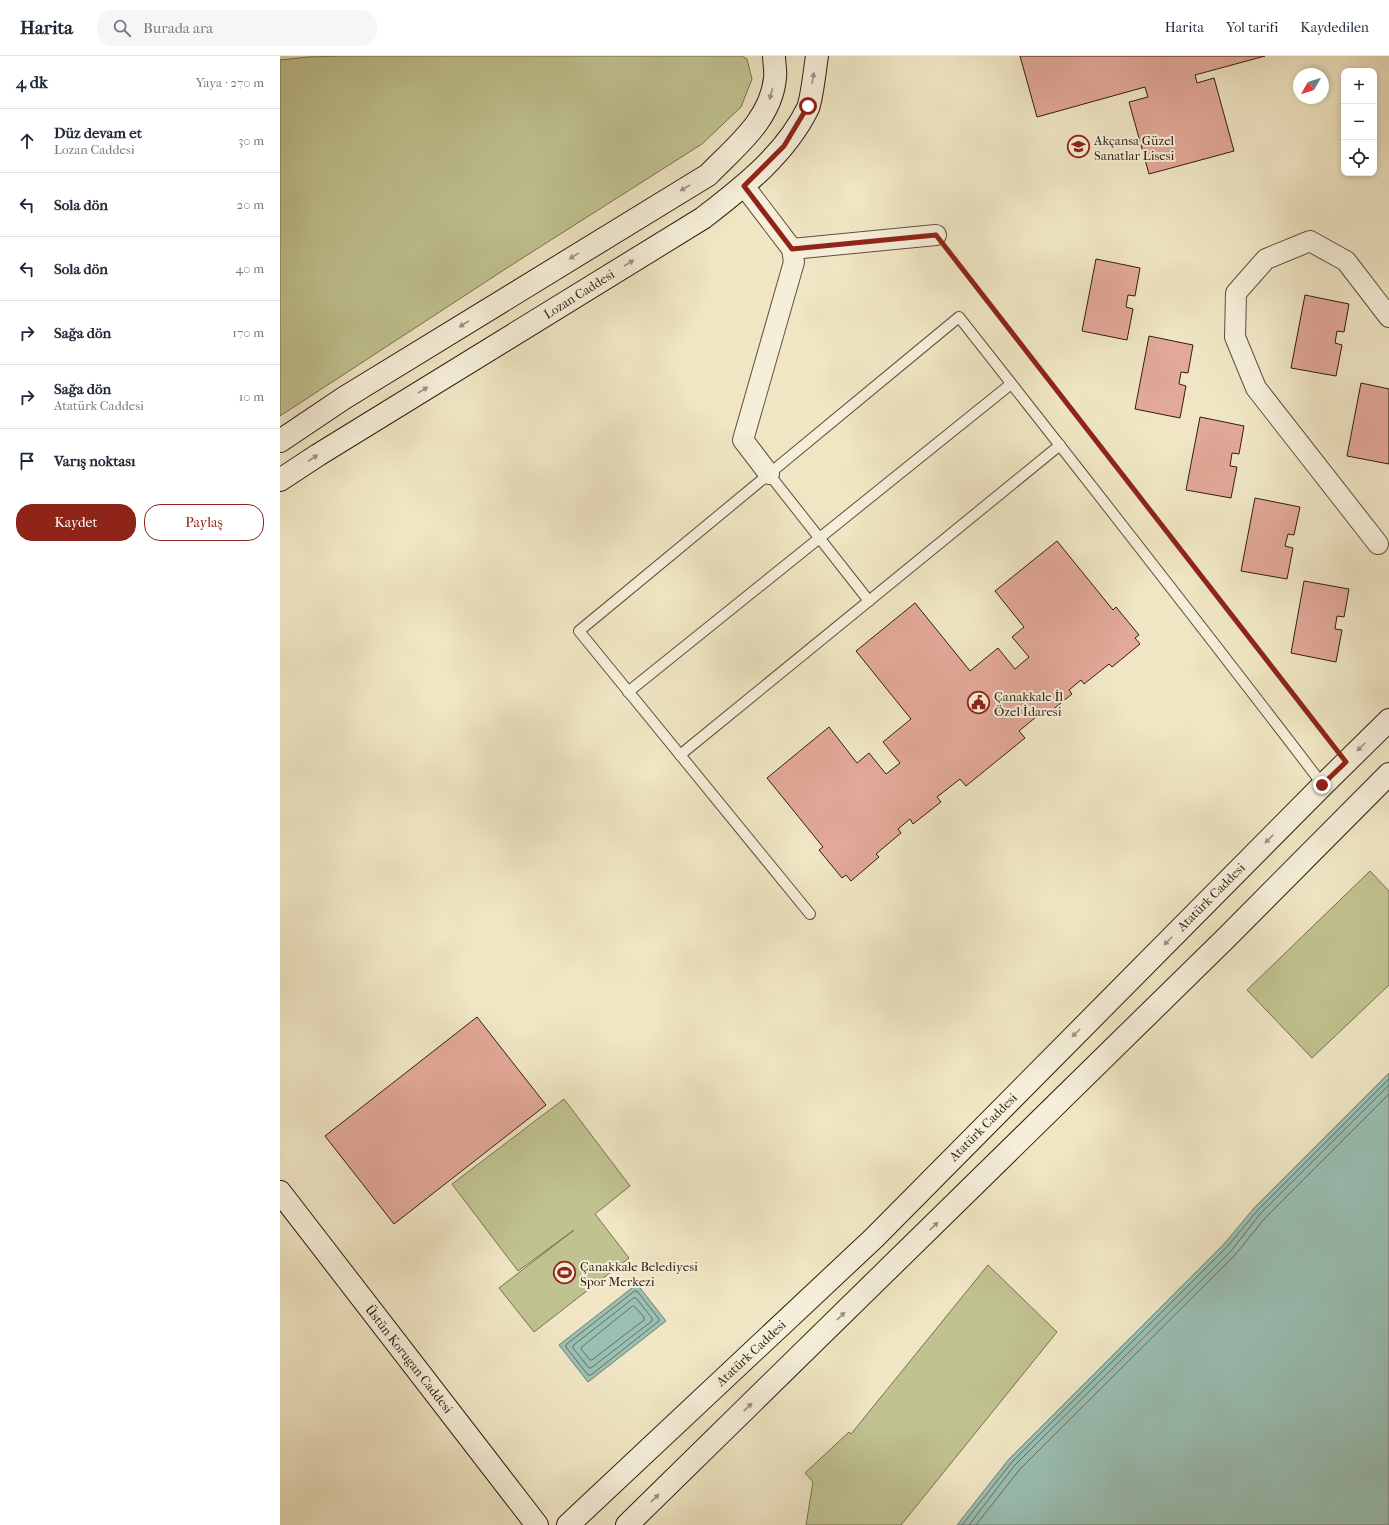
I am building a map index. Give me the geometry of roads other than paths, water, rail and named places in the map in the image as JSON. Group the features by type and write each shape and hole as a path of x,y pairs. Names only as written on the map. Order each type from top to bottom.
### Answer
{"main road":[{"path":"280,441 344,398 708,175 750,132 767,109 775,78 774,56"},
{"name":"Lozan Caddesi","path":"280,480 318,455 703,218 744,186 784,146 808,106 817,56"},
{"name":"Atatürk Caddesi","path":"568,1525 874,1238 1322,785 1389,720"},
{"path":"627,1525 1225,939 1389,774"},
{"name":"Üstün Korugan Caddesi","path":"280,1192 537,1525"}],"street":[{"path":"744,186 792,249 794,262 743,440 769,474"},
{"path":"792,249 936,235"},
{"path":"1378,544 1256,388 1235,337 1236,293 1266,259 1310,241 1346,261 1389,317"}],"lane":[{"path":"810,914 579,631 958,317 1217,646 1322,785"},
{"path":"628,692 1011,384"},
{"path":"680,756 1060,445"},
{"path":"769,474 869,601"}],"water":[{"path":"1389,1073 1389,1525 957,1525 1009,1459 1224,1244 1254,1208"},
{"path":"637,1284 666,1321 588,1382 559,1345"}],"place":[{"name":"Akçansa Güzel Sanatlar Lisesi","path":"1078,147"},
{"name":"Çanakkale İl Özel İdaresi","path":"979,703"},
{"name":"Çanakkale Belediyesi Spor Merkezi","path":"564,1273"}]}
